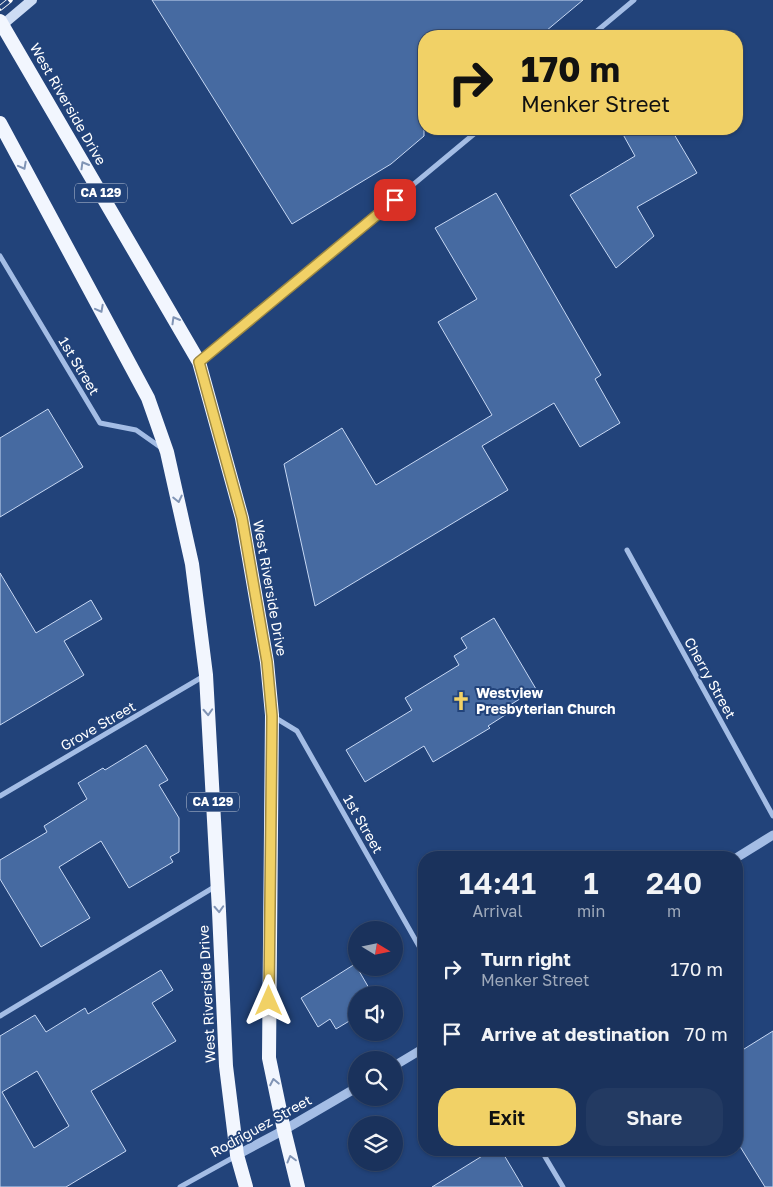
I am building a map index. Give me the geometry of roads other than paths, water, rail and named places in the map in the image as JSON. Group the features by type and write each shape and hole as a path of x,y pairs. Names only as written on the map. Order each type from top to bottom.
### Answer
{"highway":[{"name":"West Riverside Drive","path":"1,24 199,362 242,518 267,662 272,716 269,1058 298,1187"},
{"name":"West Riverside Drive","path":"0,123 148,398 167,452 192,564 206,675 226,1066 238,1155 246,1187"}],"main road":[{"path":"1,24 32,0"}],"street":[{"path":"598,30 634,0"},
{"path":"199,362 473,135"},
{"name":"1st Street","path":"0,256 100,423 136,430 167,452"},
{"name":"Cherry Street","path":"627,550 773,816"},
{"name":"Grove Street","path":"0,796 206,675"},
{"name":"1st Street","path":"272,716 297,731 418,944"},
{"path":"743,854 773,835"},
{"path":"0,1016 218,885"},
{"path":"403,1061 418,1052"},
{"name":"Rodriguez Street","path":"180,1187 348,1093"},
{"path":"545,1156 563,1187"}],"railway":[{"path":"0,8 10,0"}],"place":[{"name":"Westview Presbyterian Church","path":"461,701"}]}
